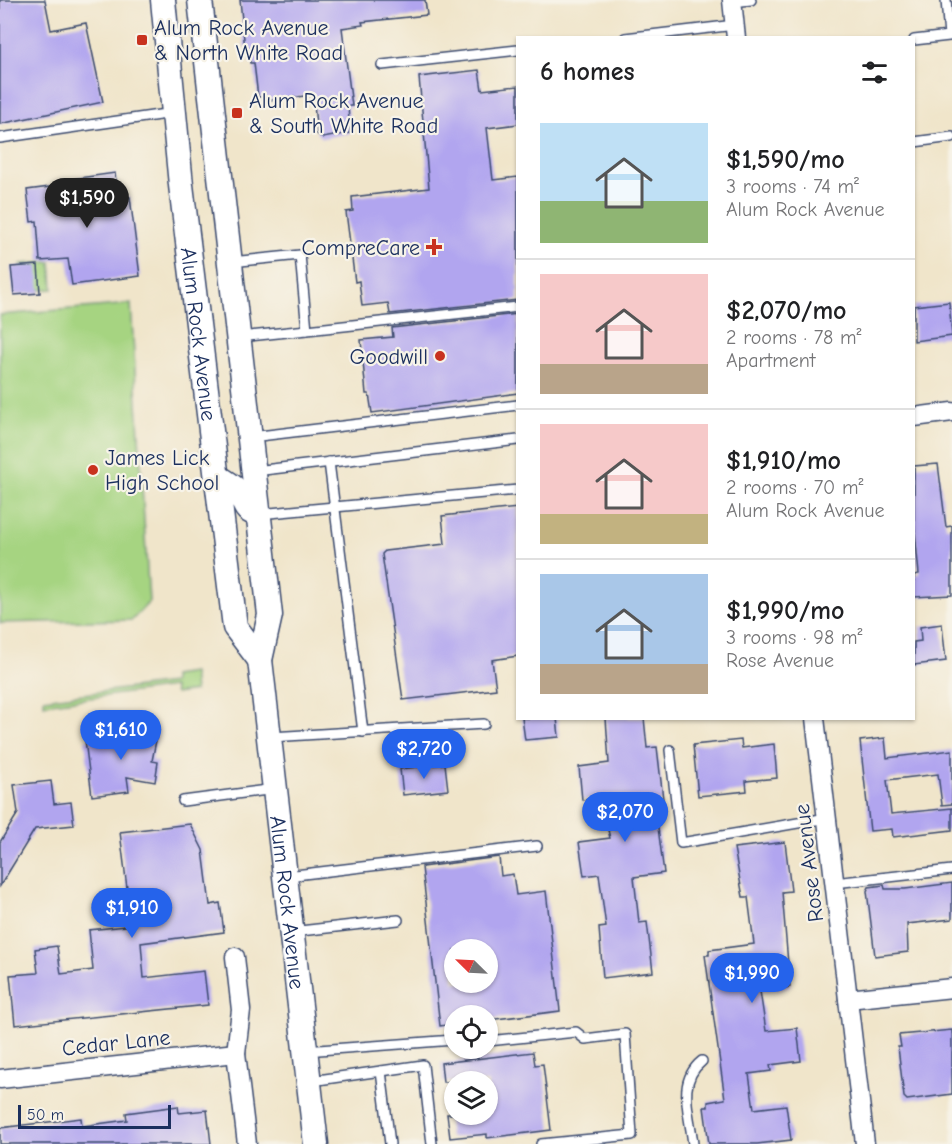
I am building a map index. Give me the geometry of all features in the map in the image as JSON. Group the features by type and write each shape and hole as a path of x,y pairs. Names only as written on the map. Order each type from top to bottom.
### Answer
{"main road":[{"name":"Alum Rock Avenue","path":"163,0 174,113 235,627 260,660"},
{"name":"Alum Rock Avenue","path":"200,0 270,615 260,660 316,1144"},
{"path":"218,477 238,491 244,507 250,513 259,514"}],"street":[{"path":"732,1 735,31"},
{"path":"915,417 952,412"},
{"name":"Rose Avenue","path":"815,720 865,1144"},
{"path":"236,957 241,1010 236,1053 246,1144"},
{"path":"848,999 952,988"},
{"name":"Cedar Lane","path":"0,1079 236,1053"}],"lane":[{"path":"732,1 751,0"},
{"path":"915,40 950,36 946,0"},
{"path":"656,36 735,31"},
{"path":"382,65 516,50"},
{"path":"0,138 174,113"},
{"path":"915,142 952,136"},
{"path":"231,262 300,255 308,330"},
{"path":"240,337 516,307"},
{"path":"251,437 516,405"},
{"path":"254,471 516,440"},
{"path":"329,462 363,732"},
{"path":"259,514 516,490"},
{"path":"269,737 484,724"},
{"path":"670,750 681,843 827,818"},
{"path":"183,801 275,789"},
{"path":"285,877 537,846"},
{"path":"834,883 952,870"},
{"path":"291,932 398,920"},
{"path":"498,1040 576,1032 585,1039 625,1034 632,1135 541,1144"},
{"path":"305,1051 444,1041"},
{"path":"693,1144 686,1084 692,1070 702,1061"},
{"path":"309,1081 423,1065 432,1144"},
{"path":"381,1071 390,1144"}],"green space":[{"path":"51,262 53,289 24,291 21,264"},
{"path":"131,304 149,602 132,620 0,623 0,315"},
{"path":"193,673 195,691 175,694 173,687 44,704 44,699 173,683 173,676"}],"building":[{"path":"0,0 45,0 51,30 86,23 103,102 0,124"},
{"path":"240,0 425,0 427,15 362,22 363,25 342,28 352,106 348,106 350,133 323,138 317,134 313,95 263,101 262,97 258,97 254,63 250,63 248,48 245,49"},
{"name":"CompreCare","path":"479,70 482,90 516,86 516,124 487,128 493,180 516,177 516,300 390,314 388,303 362,306 359,281 355,282 346,212 353,211 352,197 429,188 419,77"},
{"path":"115,173 118,199 130,197 140,276 72,285 68,259 40,261 37,221 31,222 27,190 65,185 65,180"},
{"path":"38,265 40,293 14,295 11,267"},
{"path":"949,302 952,336 915,341 915,306"},
{"name":"Goodwill","path":"516,314 516,393 372,413 369,394 366,394 361,340 393,337 392,328"},
{"path":"938,464 946,527 952,526 952,595 915,597 915,575 919,574 915,532 915,466"},
{"path":"516,508 516,656 492,660 496,689 403,700 382,554 385,551 445,544 442,516"},
{"path":"942,624 946,661 915,665 915,642 921,641 920,627"},
{"path":"522,720 557,720 559,737 525,740"},
{"path":"606,720 644,720 647,748 657,747 663,799 655,805 664,873 634,877 639,923 647,922 653,972 603,978 599,928 606,927 599,874 584,876 579,842 610,838 608,830 614,829 612,797 582,800 579,767 609,763"},
{"path":"158,730 152,761 158,762 155,782 127,777 129,791 92,796 85,740"},
{"path":"885,738 887,758 952,750 952,804 942,805 938,774 887,780 891,814 952,808 952,830 893,837 892,829 870,831 860,741"},
{"path":"741,740 742,748 774,744 777,778 746,781 747,791 698,796 693,745"},
{"path":"445,764 448,790 403,795 400,769"},
{"path":"51,781 54,804 71,802 74,825 35,829 0,886 0,842 18,813 14,785"},
{"path":"190,824 203,850 210,905 220,903 224,932 141,943 144,978 204,971 208,1005 15,1025 10,975 38,973 35,949 57,946 61,974 93,970 89,930 135,925 131,888 127,888 120,832"},
{"path":"785,842 791,891 782,892 790,987 760,991 766,1031 797,1028 801,1061 770,1065 771,1071 749,1074 754,1109 786,1105 791,1140 757,1144 709,1144 704,1107 708,1107 708,1102 725,1099 705,955 709,955 709,950 754,944 748,897 743,897 734,848"},
{"path":"499,857 501,876 513,874 516,895 546,891 560,1011 498,1019 498,1005 444,1005 444,1025 440,1026 422,867"},
{"path":"952,883 952,919 907,924 908,952 875,956 867,891 869,887 884,885 885,889 905,889"},
{"path":"952,1030 952,1094 907,1100 904,1097 898,1047 901,1047 899,1035"},
{"path":"533,1052 535,1065 543,1064 551,1130 487,1138 487,1134 450,1138 448,1125 498,1125 498,1071 444,1071 443,1082 441,1063 498,1059 498,1056"},
{"path":"178,1106 179,1113 207,1110 211,1144 0,1144 0,1128 81,1118 82,1126 127,1120 126,1113"}],"place":[{"name":"Alum Rock Avenue & North White Road","path":"142,40"},
{"name":"Alum Rock Avenue & South White Road","path":"237,113"},
{"name":"CompreCare","path":"434,247"},
{"name":"Goodwill","path":"440,356"},
{"name":"James Lick High School","path":"93,470"}]}
